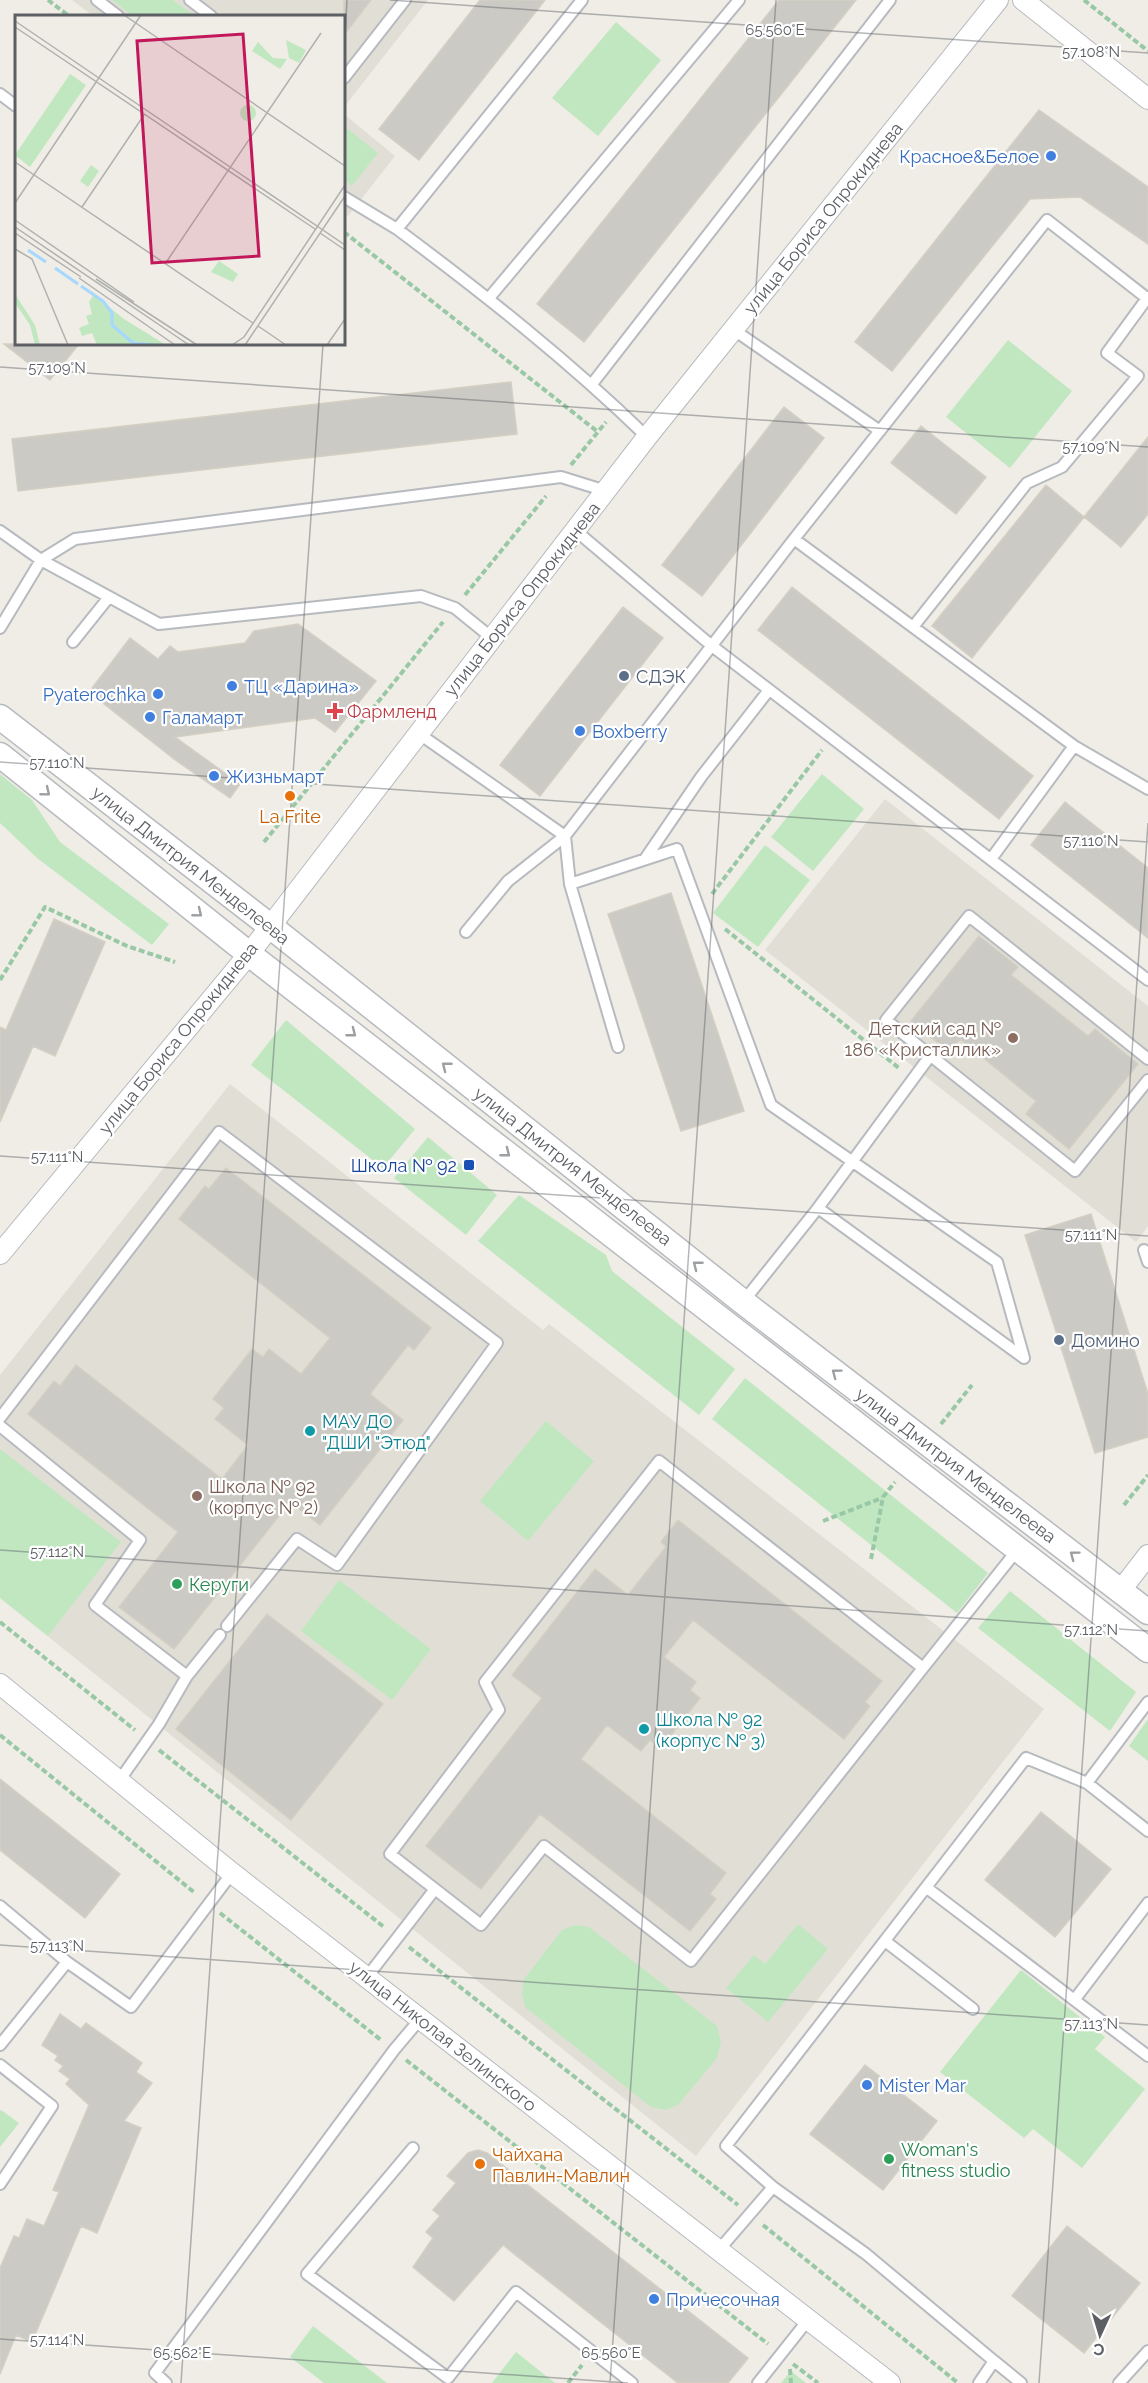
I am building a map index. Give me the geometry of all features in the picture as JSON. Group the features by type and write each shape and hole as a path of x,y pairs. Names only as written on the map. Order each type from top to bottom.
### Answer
{"street":[{"name":"улица Бориса Опрокиднева","path":"0,1254 249,954 647,437 998,0"},
{"path":"1023,0 1148,99"},
{"name":"улица Дмитрия Менделеева","path":"0,717 270,926 743,1302 1148,1612"},
{"name":"улица Дмитрия Менделеева","path":"0,755 249,954 1148,1650"},
{"path":"1120,1590 1148,1555"},
{"name":"улица Николая Зелинского","path":"0,1684 232,1873 890,2383"}],"lane":[{"path":"97,0 117,15"},
{"path":"190,0 211,15"},
{"path":"345,77 405,0"},
{"path":"397,229 582,0"},
{"path":"489,298 739,0"},
{"path":"592,384 890,0"},
{"path":"0,94 15,105"},
{"path":"345,197 397,229 489,298 592,384 647,437"},
{"path":"466,932 508,881 565,836 794,539 1047,220 1148,298 1107,353 1138,376 1062,467 1027,483 913,627"},
{"path":"734,330 880,431"},
{"path":"0,628 41,560 75,539 561,477 606,491"},
{"path":"575,530 712,646 1148,980"},
{"path":"0,531 41,560 159,624 421,596 455,608 492,638"},
{"path":"794,539 1074,746 1148,789"},
{"path":"73,642 109,597"},
{"path":"645,860 701,777 769,690"},
{"path":"418,733 565,836 570,884 618,1047"},
{"path":"991,859 1074,746"},
{"path":"570,884 677,849 771,1105 852,1159 997,1262 1024,1358 818,1208"},
{"path":"1148,1059 969,916 886,1020 1075,1171 1148,1080"},
{"path":"743,1302 818,1208 930,1056"},
{"path":"0,1418 219,1132 497,1343 337,1565 297,1539 187,1676 119,1781"},
{"path":"1144,1250 1148,1262"},
{"path":"0,1426 140,1540 95,1605 187,1676"},
{"path":"922,1668 659,1461 484,1682 499,1710 390,1854 481,1925 544,1846 691,1961 1018,1549"},
{"path":"1087,1782 1148,1702"},
{"path":"1021,2383 866,2254 773,2187 726,2146 1026,1758 1087,1782 1148,1830"},
{"path":"0,1906 67,1962 131,2007 232,1873"},
{"path":"927,1888 1148,2056"},
{"path":"367,1977 435,1889"},
{"path":"1075,1999 1148,1903"},
{"path":"885,1941 973,2009"},
{"path":"0,2045 67,1962"},
{"path":"166,2383 155,2373 421,2018"},
{"path":"0,2065 52,2106 0,2184"},
{"path":"413,2148 307,2274 448,2378 516,2292 632,2383"},
{"path":"718,2251 773,2187"},
{"path":"758,2383 808,2319"},
{"path":"1119,2383 1148,2351"},
{"path":"979,2383 994,2361"}],"path":[{"path":"48,0 68,15"},
{"path":"1084,0 1148,51"},
{"path":"345,233 598,432"},
{"path":"264,842 617,408"},
{"path":"708,899 832,738"},
{"path":"0,980 45,907 127,945 175,962"},
{"path":"720,925 912,1078"},
{"path":"1124,1506 1148,1475"},
{"path":"823,1521 883,1497"},
{"path":"0,1622 750,2214 958,2383"},
{"path":"568,2383 592,2352"}],"shaded area":[{"path":"72,0 428,0 345,106 345,15 92,15"},
{"path":"345,115 395,156 348,216 345,214"},
{"name":"Детский сад № 186 «Кристаллик»","path":"885,799 1148,1006 1148,1226 1136,1242 765,950"},
{"path":"230,1084 543,1330 549,1324 1044,1709 696,2156 0,1598 0,1375"}],"green space":[{"path":"112,0 173,0 194,15 132,15"},
{"path":"616,22 661,60 598,136 552,98"},
{"path":"345,127 378,153 352,186 345,180"},
{"path":"1008,340 1072,391 1010,468 946,417"},
{"path":"0,774 32,800 60,842 169,924 152,945 37,858 0,823"},
{"path":"822,774 864,809 813,871 771,837"},
{"path":"765,845 810,880 758,947 713,913"},
{"path":"286,1020 415,1129 383,1168 251,1065"},
{"path":"428,1137 497,1195 466,1235 394,1178"},
{"path":"519,1195 606,1255 612,1271 735,1369 699,1415 478,1241"},
{"path":"745,1378 988,1573 957,1613 712,1419"},
{"path":"546,1421 594,1461 528,1541 480,1501"},
{"path":"0,1449 121,1542 48,1636 0,1598"},
{"path":"339,1580 431,1649 392,1700 301,1631"},
{"path":"1010,1591 1136,1692 1110,1731 978,1628"},
{"path":"1148,1719 1148,1761 1129,1746"},
{"path":"798,1924 828,1949 768,2022 726,1988 754,1955 765,1964"},
{"path":"575,1925 589,1927 717,2026 721,2042 717,2058 678,2105 665,2110 651,2107 525,2007 522,1993 524,1979 562,1930"},
{"path":"1021,1970 1105,2037 1095,2049 1145,2089 1082,2168 1033,2129 1024,2138 940,2072"},
{"path":"0,2111 19,2123 0,2147"},
{"path":"313,2326 387,2383 324,2383 290,2357"},
{"path":"516,2352 555,2383 492,2383"},
{"path":"791,2371 806,2383 781,2383"}],"building":[{"path":"344,0 371,0 345,34"},
{"path":"480,0 545,0 419,160 379,129"},
{"path":"779,0 856,0 584,342 537,304"},
{"path":"1039,110 1148,187 1148,244 1080,197 1030,199 892,371 855,342"},
{"path":"4,344 78,345 50,380"},
{"path":"511,382 517,434 18,491 12,439"},
{"path":"784,407 824,438 702,596 662,565"},
{"path":"921,426 986,477 956,514 891,463"},
{"path":"1148,437 1148,514 1121,547 1084,517"},
{"path":"1046,485 1084,517 972,658 932,626"},
{"path":"792,587 1033,776 999,819 758,630"},
{"path":"623,607 663,638 540,796 500,765"},
{"name":"ТЦ «Дарина»","path":"298,624 376,681 335,732 315,718 175,737 240,784 230,798 174,759 89,692 130,638 158,659 170,646 178,652 245,643 254,631"},
{"path":"1065,802 1148,868 1148,938 1031,845"},
{"path":"671,893 744,1111 681,1131 608,914"},
{"path":"54,919 105,942 55,1056 33,1046 0,1122 0,1027 6,1030"},
{"path":"979,936 1018,967 1011,975 1088,1036 1095,1029 1138,1064 1069,1149 1026,1114 1036,1101 960,1039 949,1052 911,1021"},
{"name":"Школа № 92 (корпус № 2)","path":"226,1168 431,1328 414,1350 408,1345 370,1394 403,1420 320,1525 290,1502 174,1649 119,1607 178,1532 28,1414 54,1381 60,1386 76,1365 222,1479 248,1445 215,1419 224,1408 213,1399 252,1349 263,1357 269,1349 301,1374 330,1338 179,1219 205,1186 209,1189"},
{"path":"1091,1214 1148,1394 1148,1437 1095,1453 1025,1235"},
{"name":"Школа № 92 (корпус № 3)","path":"678,1520 882,1681 865,1702 870,1706 844,1739 693,1620 664,1657 696,1682 690,1690 700,1698 661,1748 650,1740 641,1751 607,1725 581,1759 726,1873 710,1894 716,1899 690,1931 540,1814 481,1889 426,1846 542,1698 512,1675 595,1569 628,1595 666,1547 661,1542"},
{"path":"267,1614 383,1704 291,1820 176,1729"},
{"path":"0,1779 120,1874 85,1918 0,1850"},
{"path":"1041,1812 1111,1869 1055,1937 985,1880"},
{"path":"60,2014 81,2029 86,2023 142,2063 136,2072 152,2083 124,2121 141,2128 97,2233 81,2226 32,2342 16,2335 0,2374 0,2268 14,2236 19,2238 27,2219 44,2226 59,2192 53,2190 89,2105 66,2084 70,2079 59,2071 63,2066 55,2060 58,2056 42,2045"},
{"path":"865,2065 937,2121 883,2190 810,2134"},
{"path":"478,2150 487,2153 748,2358 728,2383 678,2383 503,2245 454,2301 413,2267 433,2238 426,2232 440,2216 433,2210 456,2183 447,2176 468,2153"},
{"path":"1067,2226 1140,2283 1084,2353 1012,2296"}],"place":[{"name":"Красное&Белое","path":"1051,156"},
{"name":"СДЭК","path":"624,676"},
{"name":"ТЦ «Дарина»","path":"232,686"},
{"name":"Pyaterochka","path":"158,694"},
{"name":"Фармленд","path":"335,711"},
{"name":"Галамарт","path":"150,717"},
{"name":"Boxberry","path":"580,731"},
{"name":"Жизньмарт","path":"214,776"},
{"name":"La Frite","path":"290,796"},
{"name":"Детский сад № 186 «Кристаллик»","path":"1013,1038"},
{"name":"Школа № 92","path":"469,1165"},
{"name":"Домино","path":"1059,1340"},
{"name":"МАУ ДО \"ДШИ \"Этюд\"","path":"310,1431"},
{"name":"Школа № 92 (корпус № 2)","path":"197,1496"},
{"name":"Керуги","path":"177,1584"},
{"name":"Школа № 92 (корпус № 3)","path":"644,1729"},
{"name":"Mister Mar","path":"867,2085"},
{"name":"Woman's fitness studio","path":"889,2159"},
{"name":"Чайхана Павлин-Мавлин","path":"480,2164"},
{"name":"Причесочная","path":"654,2299"}]}
